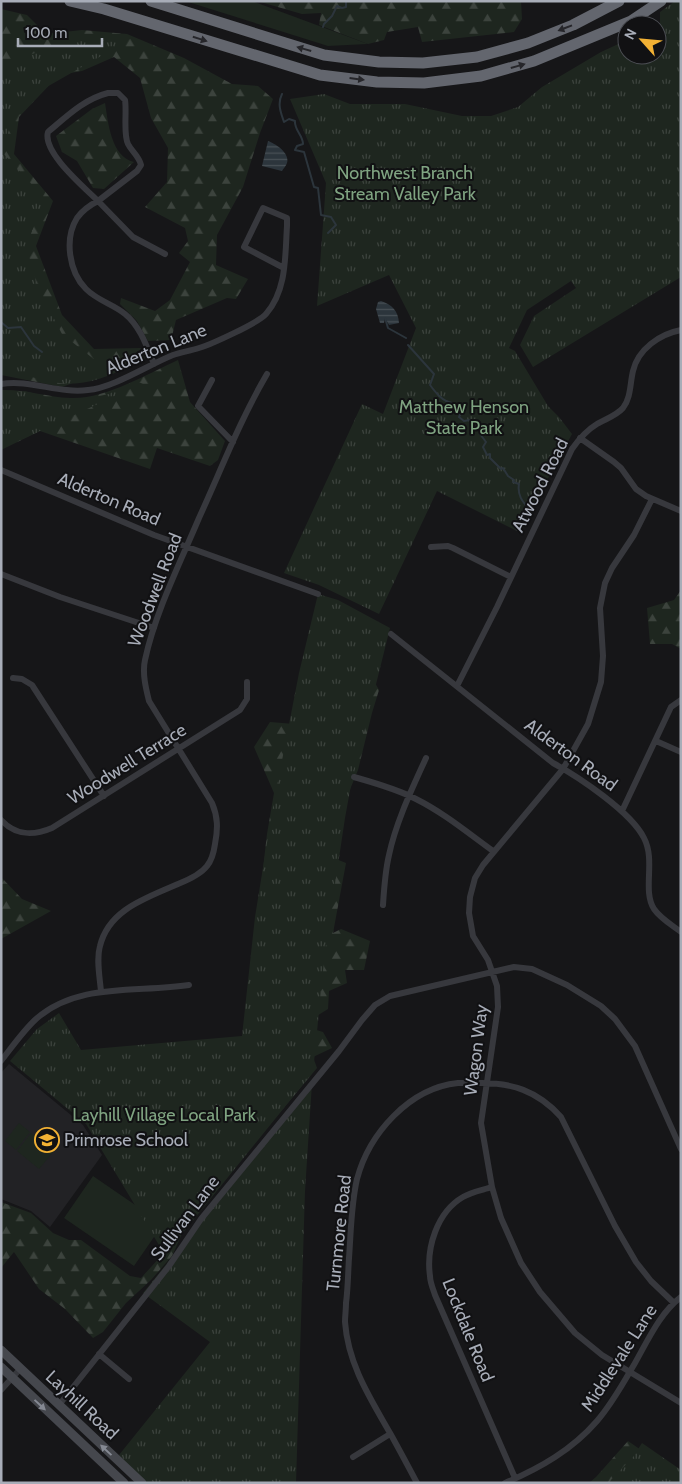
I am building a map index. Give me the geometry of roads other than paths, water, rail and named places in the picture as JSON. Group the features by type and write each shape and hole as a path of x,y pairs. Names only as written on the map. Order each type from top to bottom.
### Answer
{"highway":[{"path":"70,1 104,9 320,75 377,82 424,83 481,76 534,61 631,21 661,1"},
{"path":"151,1 324,55 379,62 423,63 477,57 528,42 573,25 614,4"}],"main road":[{"name":"Layhill Road","path":"1,1350 142,1483"},
{"name":"Layhill Road","path":"2,1371 12,1378 124,1483"}],"street":[{"path":"154,364 136,326 125,314 96,298 86,289 73,267 69,241 78,217 90,205 98,201 130,176 141,165 140,159 128,144 125,100 118,93 96,96 48,132 46,136 52,151 67,170 98,201 133,237 165,254"},
{"name":"Alderton Lane","path":"1,384 24,384 67,392 104,387 174,355 200,348 259,321 267,313 282,284 284,268 287,218 263,208 244,247 284,268"},
{"name":"Atwood Road","path":"457,686 572,448 596,424 614,415 622,408 628,399 634,368 647,347 656,339 681,330"},
{"name":"Woodwell Road","path":"101,992 100,946 107,931 118,916 133,904 190,880 207,866 213,854 217,835 216,814 212,803 149,701 144,662 154,628 187,547 253,398 267,374"},
{"path":"212,380 198,406 233,442"},
{"path":"580,438 621,468 636,489 681,511"},
{"name":"Alderton Road","path":"1,470 154,535 318,594"},
{"name":"Wagon Way","path":"652,498 634,535 612,568 605,583 600,608 603,656 601,682 588,724 563,768 493,851 475,878 468,913 473,936 493,972 497,986 498,1007 481,1123 492,1188 508,1236 521,1263 540,1292 575,1333 602,1355 629,1373 681,1403"},
{"path":"431,547 448,546 511,577"},
{"path":"1,574 60,597 154,628"},
{"name":"Alderton Road","path":"391,634 553,763 576,776 622,811 640,830 648,848 651,869 649,889 654,908 662,918 681,932"},
{"path":"12,678 22,679 32,685 104,796"},
{"name":"Woodwell Terrace","path":"1,820 10,829 20,833 40,833 52,828 240,710 247,699 247,682"},
{"path":"622,811 671,707 681,700"},
{"path":"656,741 681,752"},
{"path":"384,905 389,854 398,826 426,758"},
{"path":"354,777 410,796 447,817 493,851"},
{"name":"Sullivan Lane","path":"59,1405 169,1266 201,1219 339,1051 362,1020 376,1005 390,996 514,966 532,969 567,985 602,1006 615,1019 635,1046 681,1149"},
{"path":"1,1061 35,1020 56,1005 72,998 93,992 190,985"},
{"name":"Turnmore Road","path":"417,1483 362,1385 352,1359 345,1321 352,1215 357,1180 366,1155 376,1137 391,1118 404,1107 420,1096 437,1088 457,1083 488,1083 513,1086 536,1095 549,1104 561,1117 615,1226 636,1262 651,1282 674,1303"},
{"name":"Lockdale Road","path":"492,1188 464,1196 442,1217 430,1250 430,1276 434,1295 515,1478"},
{"name":"Middlevale Lane","path":"506,1483 545,1465 578,1440 598,1421 660,1320 681,1297"},
{"path":"99,1354 129,1379"},
{"path":"2,1371 13,1361"},
{"path":"1,1390 21,1368"},
{"path":"353,1456 390,1434"}],"waterway":[{"path":"323,27 337,6 346,7 346,1"},
{"path":"282,94 280,105 284,122 289,119 295,121 302,138 303,144 297,146 295,150 304,152 314,187 318,188 321,215 331,217 336,225 328,233"},
{"path":"385,318 388,328 406,338"},
{"path":"1,322 8,328 21,327 34,346 42,352"},
{"path":"408,345 434,374 430,385 442,399 452,403 460,415 459,417 464,421 470,420"},
{"path":"480,434 486,442 483,447 487,455 490,454 490,458 501,469 503,468 508,476 514,480 513,482 519,484 520,495 530,510"}],"place":[{"name":"Primrose School","path":"47,1140"}],"park label":[{"name":"Northwest Branch Stream Valley Park","path":"405,183"},
{"name":"Matthew Henson State Park","path":"464,417"},
{"name":"Layhill Village Local Park","path":"164,1115"}]}
